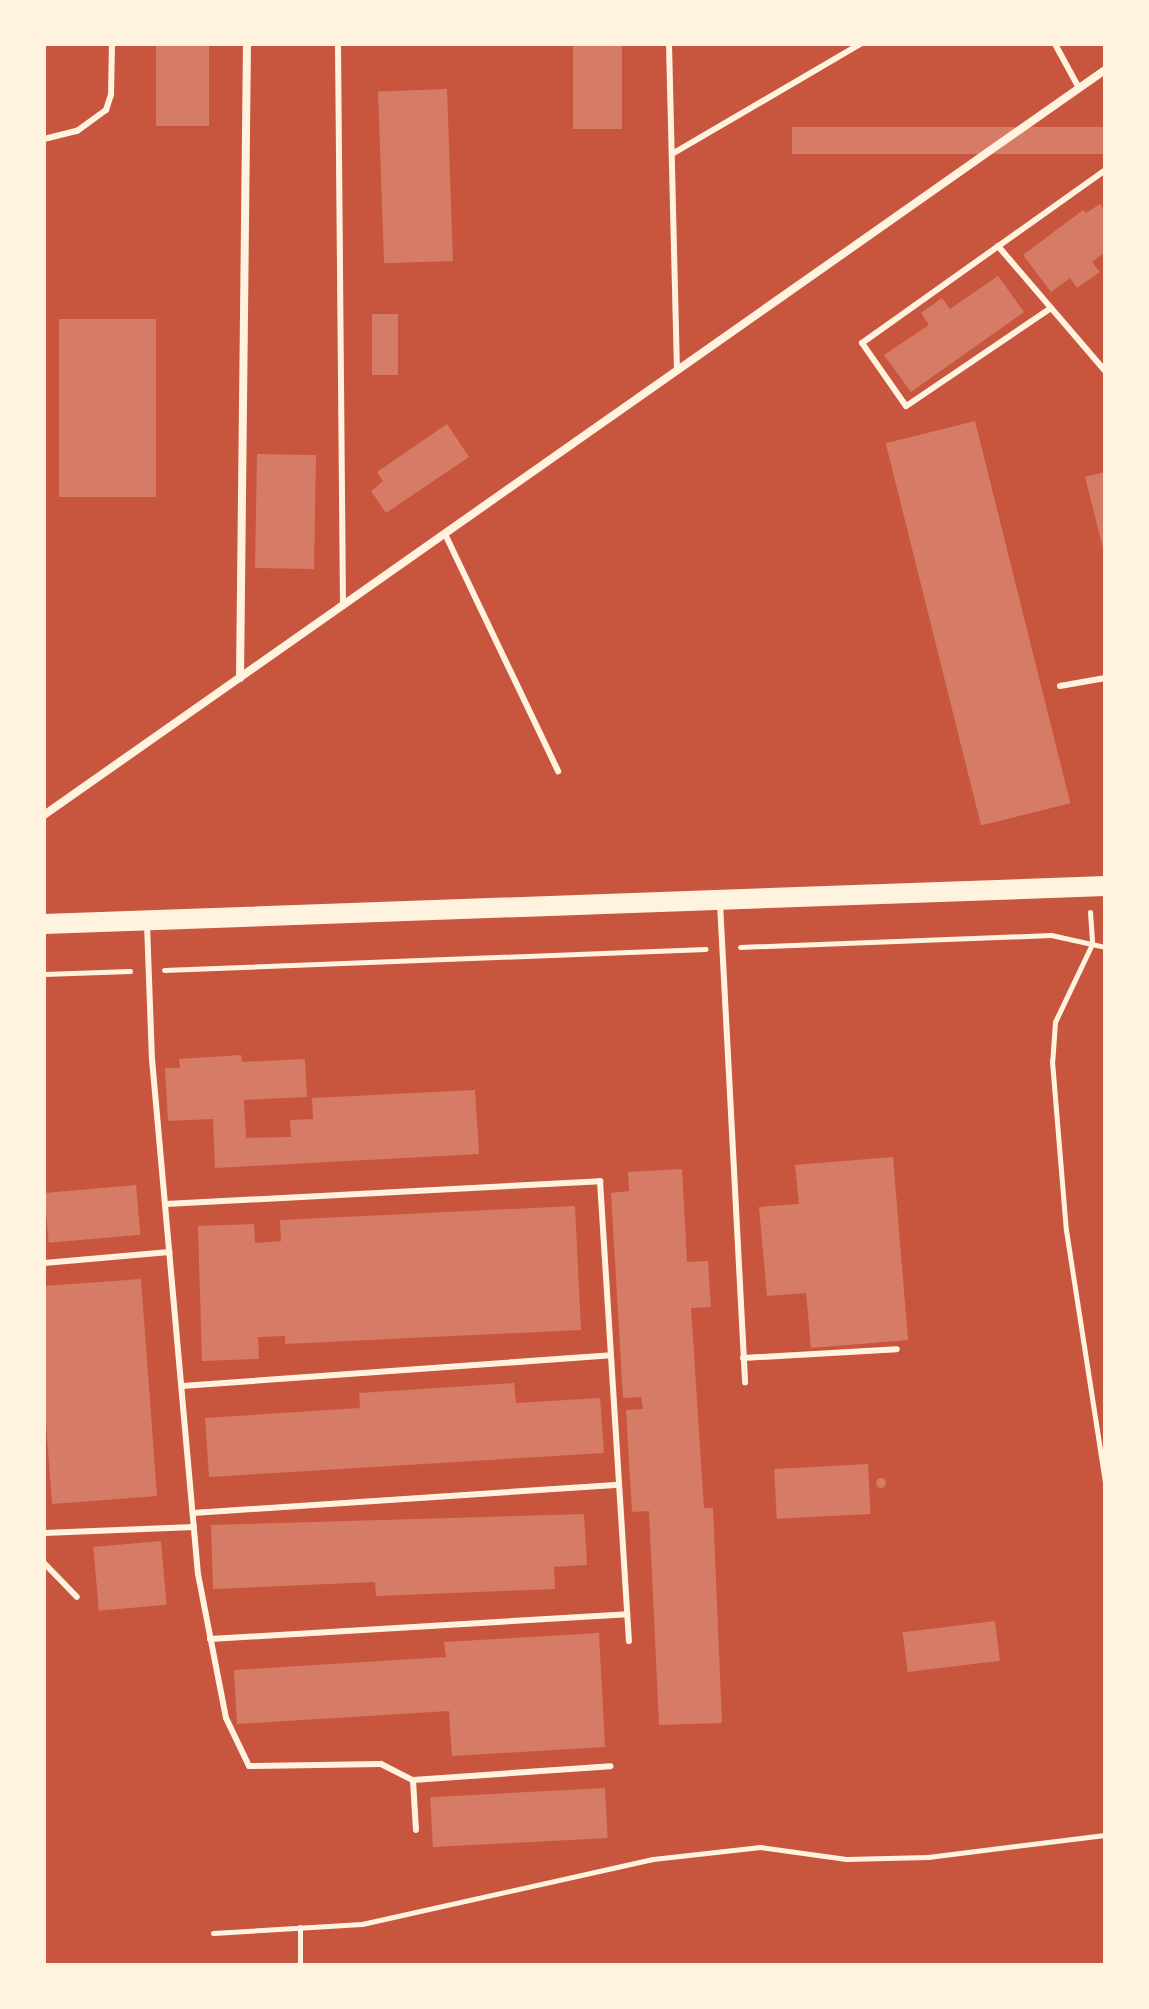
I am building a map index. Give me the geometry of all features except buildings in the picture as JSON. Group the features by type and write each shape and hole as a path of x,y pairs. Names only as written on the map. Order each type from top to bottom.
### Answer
{"main road":[{"path":"44,924 1097,886"}],"street":[{"path":"240,678 247,44"},
{"path":"44,815 1105,70"}],"lane":[{"path":"44,139 77,131 106,110 111,95 112,44"},
{"path":"338,44 343,606"},
{"path":"669,44 677,371"},
{"path":"672,154 860,44"},
{"path":"1055,44 1079,88"},
{"path":"1051,308 906,406 862,343 1105,170"},
{"path":"998,246 1105,371"},
{"path":"445,534 558,771"},
{"path":"1060,686 1105,678"},
{"path":"720,899 745,1382"},
{"path":"147,920 152,1059 194,1527 210,1639 226,1718 249,1766 381,1764 413,1780 611,1766"},
{"path":"166,1204 600,1181 629,1641"},
{"path":"44,1263 170,1252"},
{"path":"743,1358 897,1349"},
{"path":"182,1386 611,1355"},
{"path":"193,1513 619,1485"},
{"path":"44,1533 194,1527"},
{"path":"44,1563 77,1597"},
{"path":"210,1639 627,1614"},
{"path":"413,1780 416,1830"}],"path":[{"path":"1097,886 1092,944 1055,1022 1052,1061 1066,1230 1105,1482"},
{"path":"44,974 1051,935 1105,947"},
{"path":"213,1933 362,1924 653,1859 760,1847 846,1859 928,1857 1105,1835"},
{"path":"300,1927 300,1965"}]}
